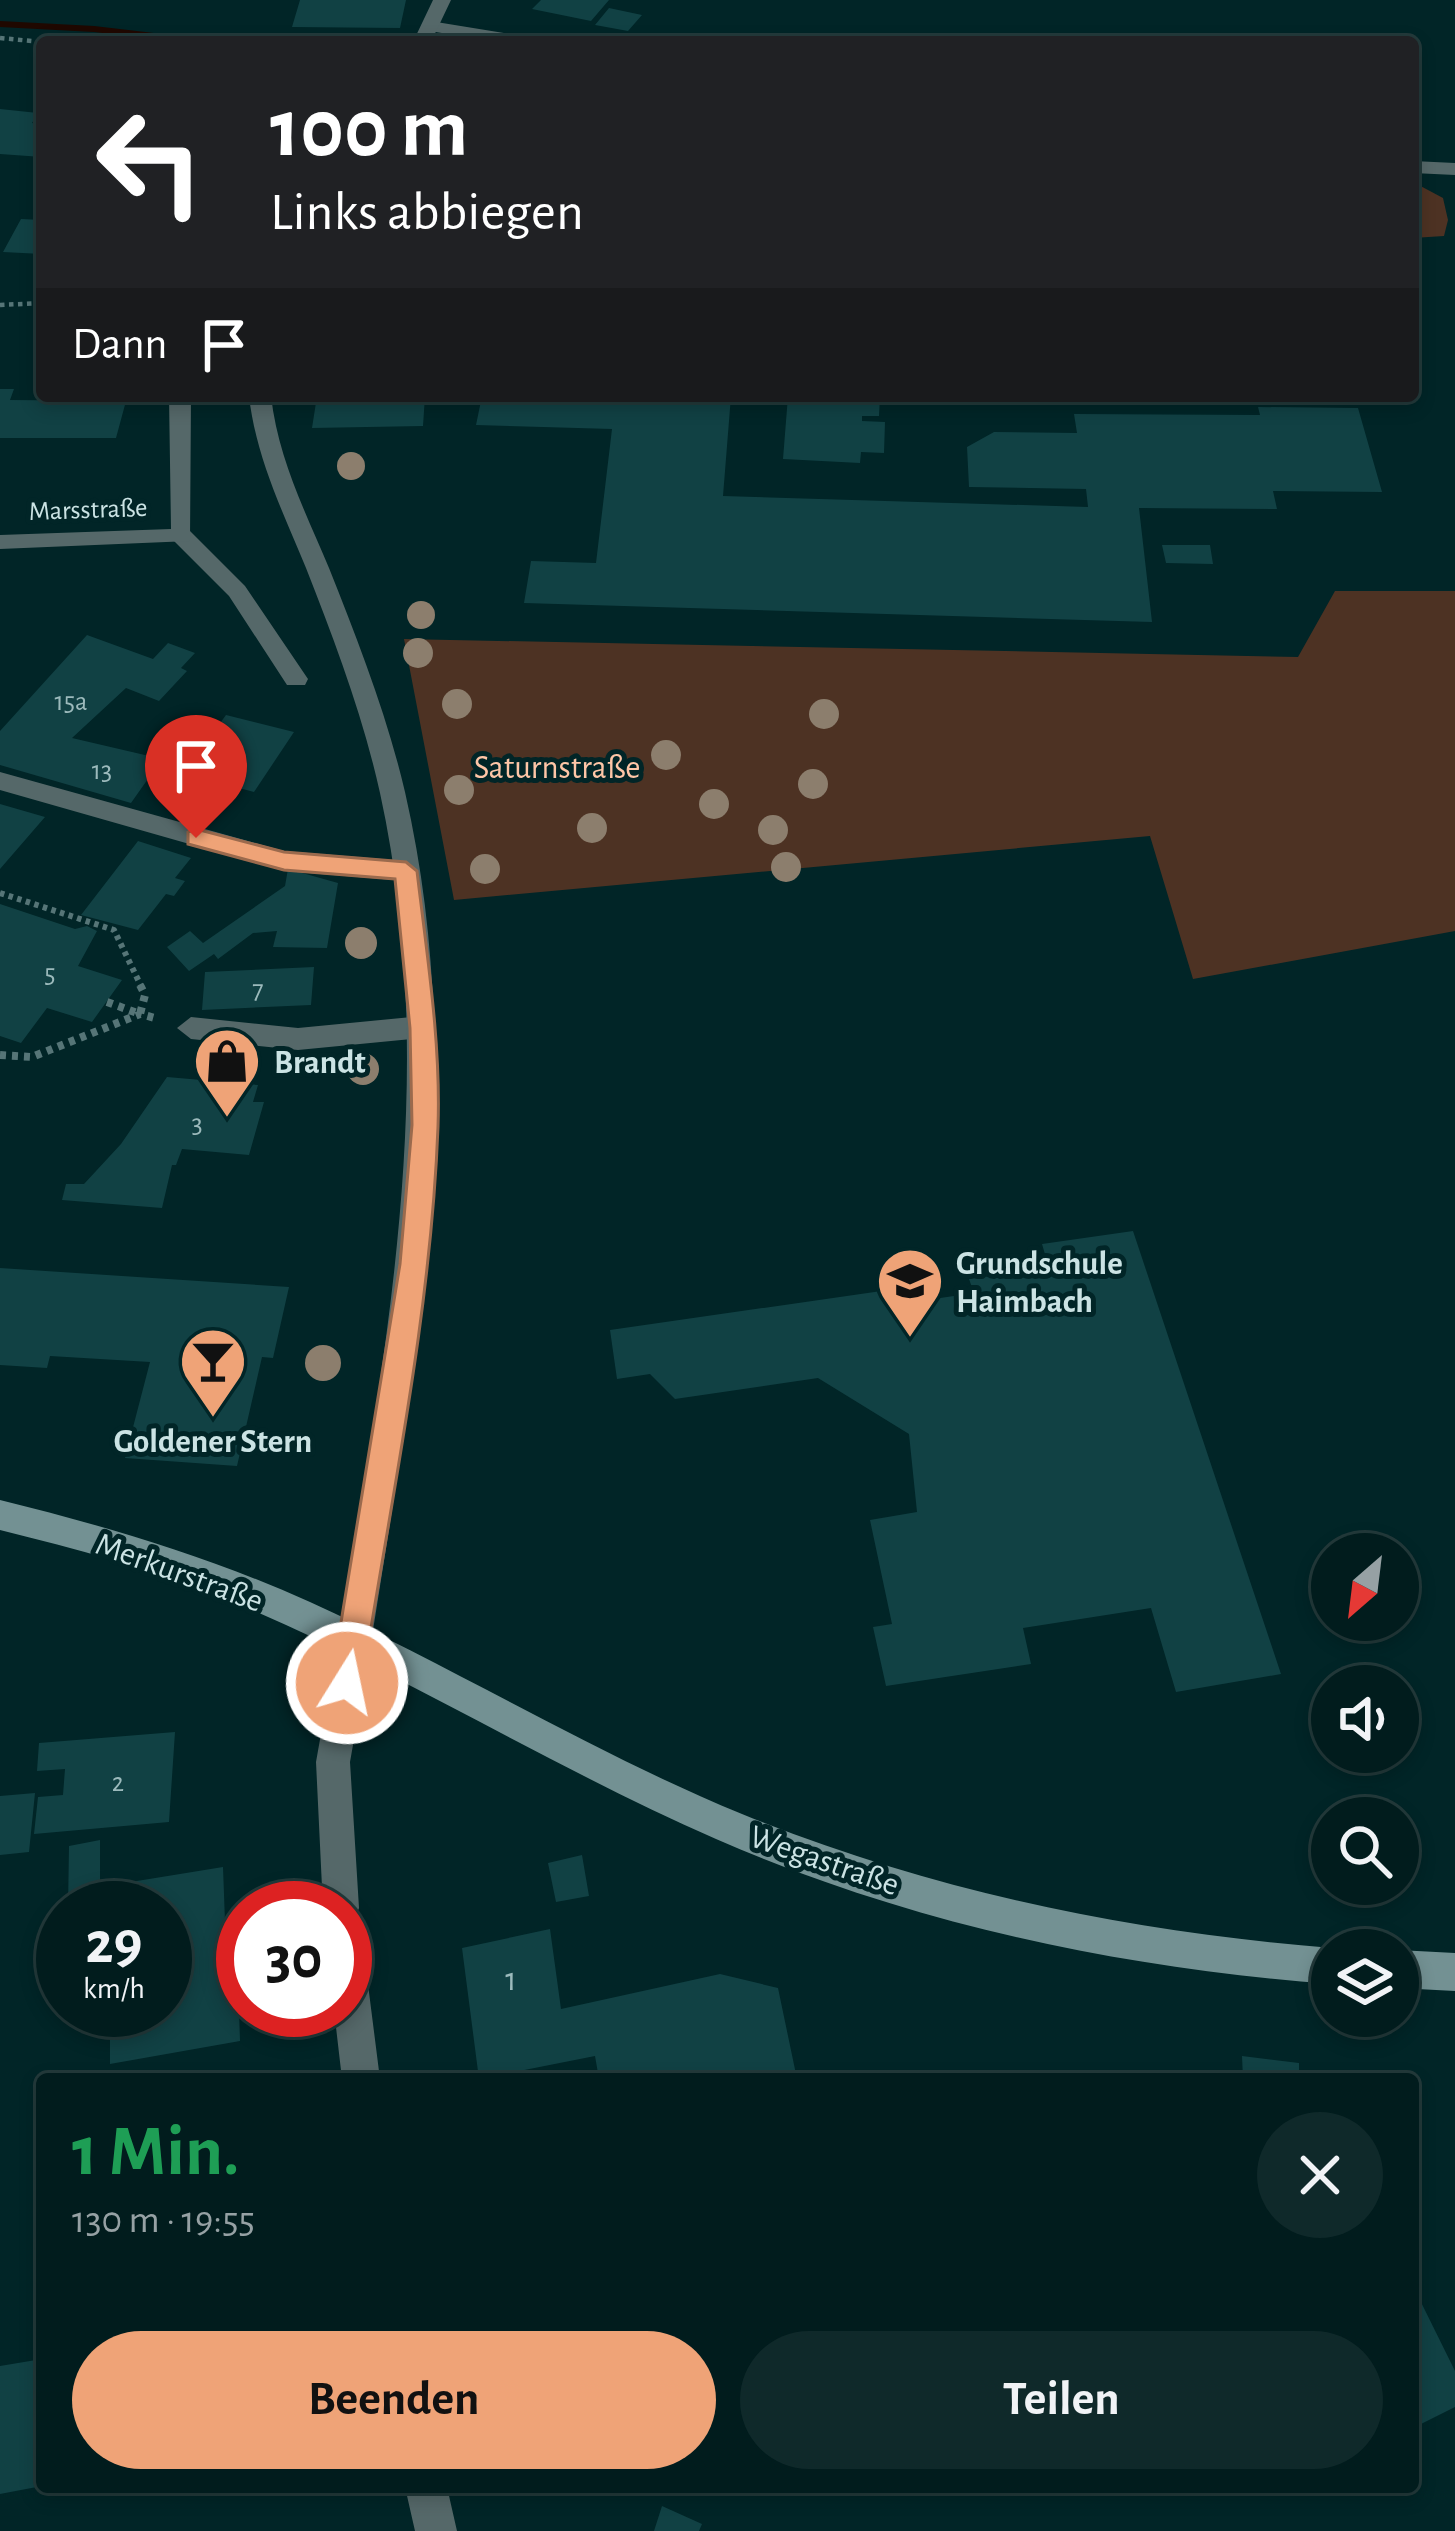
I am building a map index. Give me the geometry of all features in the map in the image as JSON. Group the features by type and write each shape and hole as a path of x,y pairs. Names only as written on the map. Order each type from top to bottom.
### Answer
{"main road":[{"name":"Merkurstraße","path":"0,1514 94,1538 237,1587 354,1643"},
{"name":"Wegastraße","path":"354,1643 731,1828 863,1875 993,1912 1145,1946 1311,1964"},
{"path":"1419,1970 1455,1972"}],"street":[{"path":"426,34 442,0"},
{"path":"1419,167 1455,169"},
{"name":"Marsstraße","path":"0,542 182,536 180,402"},
{"path":"261,402 270,449 334,609 399,822 422,1028 425,1125 414,1264 333,1762 340,1881"},
{"path":"182,536 237,591 296,679"},
{"path":"0,781 284,861 406,871"},
{"path":"191,1028 298,1039 422,1028"},
{"path":"356,2037 360,2073"},
{"path":"427,2493 436,2531"}],"path":[{"path":"0,38 36,41"},
{"path":"0,304 36,303"},
{"path":"0,893 114,930 145,995 140,1014"},
{"path":"107,1002 191,1028"},
{"path":"0,1055 32,1057 140,1014"}],"green space":[{"path":"1419,185 1443,198 1448,220 1444,236 1419,238"},
{"name":"Saturnstraße","path":"1335,591 1455,591 1455,931 1193,979 1150,836 454,900 404,639 1298,657"}],"building":[{"path":"300,0 406,0 400,28 292,27"},
{"path":"541,0 609,0 591,21 532,9"},
{"path":"609,8 642,15 628,31 595,25"},
{"path":"0,109 36,113 32,123 36,123 36,157 0,154"},
{"path":"21,219 36,220 36,254 3,252"},
{"path":"0,389 14,389 10,400 126,402 116,438 0,438"},
{"path":"316,402 425,402 423,426 312,428"},
{"path":"481,402 731,402 723,496 1088,507 1086,489 969,487 967,447 994,432 1077,433 1074,414 1260,415 1258,407 1358,408 1382,492 1273,491 1277,509 1139,508 1152,622 524,603 531,561 596,563 612,429 476,425"},
{"path":"788,402 880,402 879,416 862,416 862,421 885,422 884,453 861,452 860,463 783,459"},
{"path":"1162,545 1210,545 1213,564 1166,563"},
{"path":"87,635 153,659 168,643 195,653 181,668 187,671 159,701 126,688 72,738 162,759 131,803 0,765 0,731"},
{"path":"226,715 294,732 254,792 183,773"},
{"path":"0,804 45,817 0,869"},
{"path":"138,841 191,858 175,878 185,881 174,896 166,894 138,930 81,915"},
{"path":"288,869 338,883 327,948 273,947 277,931 253,933 218,959 214,954 189,971 167,947 190,931 203,943 285,886"},
{"path":"0,904 75,929 87,926 97,931 78,966 122,980 92,1022 47,1008 21,1043 0,1036"},
{"path":"314,967 311,1005 202,1010 205,972"},
{"path":"167,1077 258,1085 253,1102 264,1102 249,1155 182,1149 172,1165 162,1208 62,1200 66,1184 84,1184 121,1144"},
{"path":"1133,1231 1281,1674 1176,1692 1151,1608 1023,1628 1031,1664 886,1686 873,1627 892,1624 870,1520 917,1512 909,1434 818,1378 675,1399 650,1374 617,1379 610,1330 916,1286 920,1301 974,1293 969,1279 1049,1268 1042,1244"},
{"path":"0,1268 289,1287 273,1358 262,1357 237,1466 125,1458 150,1362 50,1356 47,1368 0,1365"},
{"path":"175,1732 169,1822 34,1834 38,1797 63,1795 65,1769 37,1771 39,1743"},
{"path":"35,1793 29,1852 0,1855 0,1796"},
{"path":"100,1840 100,1881 68,1881 69,1846"},
{"path":"582,1855 589,1896 556,1902 548,1863"},
{"path":"223,1867 224,1881 216,1881 216,2037 240,2037 240,2041 110,2064 110,2037 192,2037 192,1881 137,1881"},
{"path":"550,1929 561,2009 720,1974 778,1988 796,2073 598,2073 595,2056 509,2073 478,2073 462,1948"},
{"path":"1242,2056 1299,2063 1299,2073 1243,2073"},
{"path":"1419,2298 1455,2371 1455,2407 1419,2425"},
{"path":"36,2360 36,2487 0,2494 0,2366"},
{"path":"662,2506 702,2524 699,2531 654,2531"}],"waterway":[{"path":"0,24 154,36"}],"place":[{"name":"Brandt","path":"227,1120"},
{"name":"Grundschule Haimbach","path":"910,1340"},
{"name":"Goldener Stern","path":"213,1420"}],"route":[{"path":"196,838 284,861 406,871 422,1028 425,1125 414,1264 347,1683"}]}
